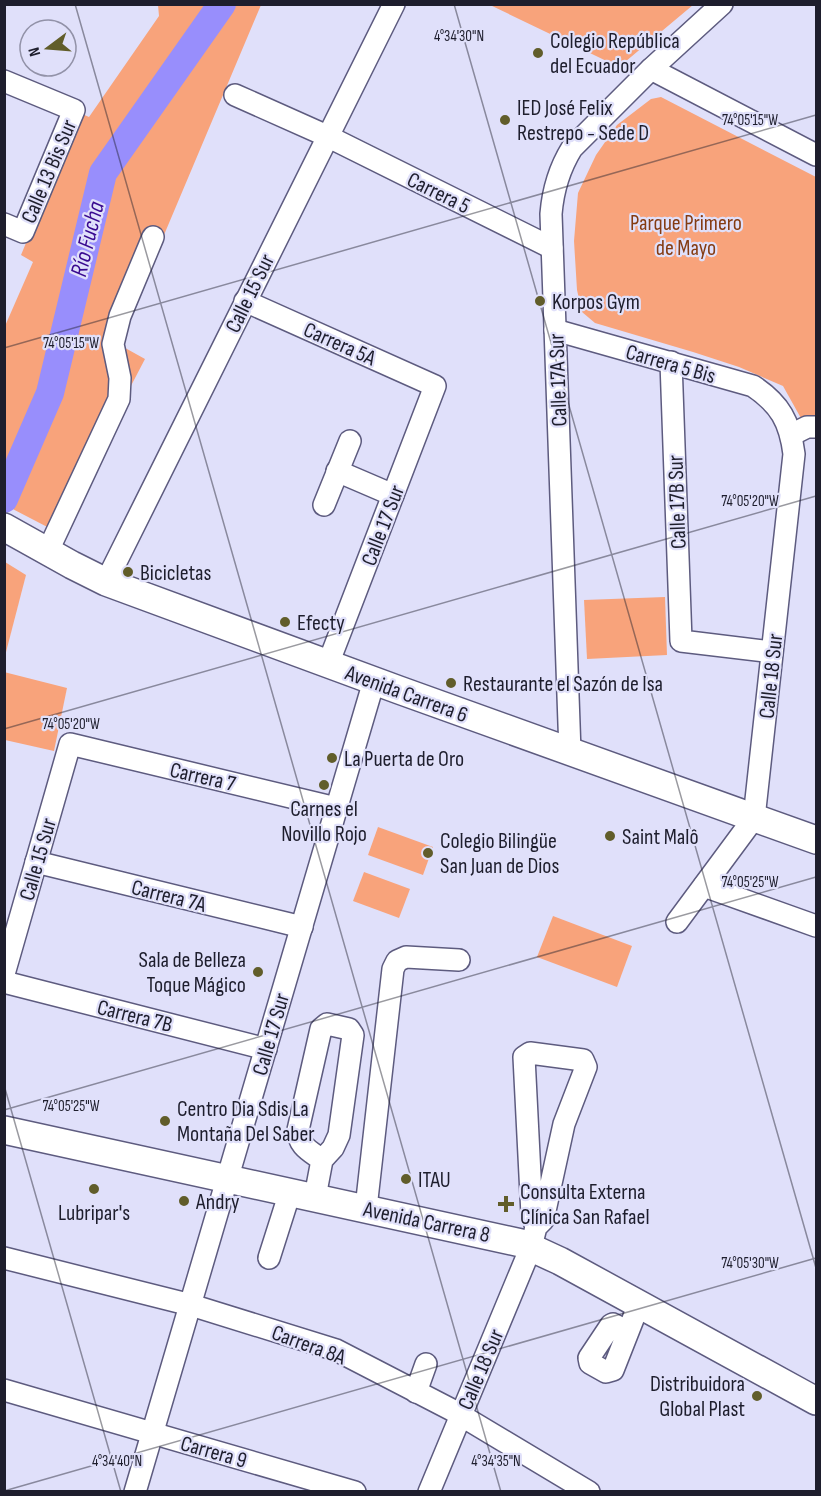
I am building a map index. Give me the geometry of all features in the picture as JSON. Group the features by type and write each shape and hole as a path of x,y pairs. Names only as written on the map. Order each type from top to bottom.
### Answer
{"main road":[{"name":"Avenida Carrera 6","path":"6,528 106,582 816,840"},
{"name":"Avenida Carrera 8","path":"4,1130 510,1239 534,1237 639,1304 816,1401"}],"street":[{"name":"Calle 15 Sur","path":"106,582 394,4"},
{"name":"Calle 17A Sur","path":"570,752 552,248 554,189 564,161 572,148 651,69 722,4"},
{"path":"651,69 816,155"},
{"name":"Calle 13 Bis Sur","path":"4,81 74,110 14,228"},
{"name":"Carrera 5","path":"235,95 327,136 552,248"},
{"path":"45,550 53,540 119,399 120,378 113,344 120,316 153,237"},
{"name":"Carrera 5A","path":"245,301 435,386"},
{"name":"Carrera 5 Bis","path":"555,330 753,386 766,395 779,409"},
{"name":"Calle 17B Sur","path":"671,362 681,641 772,652"},
{"name":"Calle 17 Sur","path":"328,664 435,386"},
{"name":"Calle 18 Sur","path":"754,818 794,454 791,435 779,409"},
{"path":"791,435 807,427 816,427"},
{"path":"324,505 350,441"},
{"path":"337,471 393,495"},
{"name":"Calle 17 Sur","path":"135,1491 374,681"},
{"name":"Calle 15 Sur","path":"4,974 70,744"},
{"name":"Carrera 7","path":"70,744 336,808"},
{"path":"677,922 754,818"},
{"name":"Carrera 7A","path":"36,862 302,927"},
{"path":"704,886 816,926"},
{"path":"366,1208 393,969 398,961 406,957 459,960"},
{"name":"Carrera 7B","path":"4,982 266,1049"},
{"path":"269,1258 302,1194 322,1160 333,1148 339,1135 353,1035 349,1029 327,1024 321,1029 298,1130 298,1139 304,1147 322,1160"},
{"name":"Calle 18 Sur","path":"429,1491 543,1220 564,1124 586,1067 585,1061 580,1059 530,1053 524,1057 534,1237"},
{"name":"Carrera 8A","path":"4,1258 190,1305 336,1350 460,1416 589,1491"},
{"path":"628,1332 639,1304"},
{"path":"416,1392 426,1364"},
{"name":"Carrera 9","path":"4,1390 355,1491"}],"green space":[{"path":"158,5 261,5 118,344 145,359 55,531 5,505 5,326 33,262 21,255 80,113 89,117 159,16"},
{"path":"490,5 693,5 619,67"},
{"name":"Parque Primero de Mayo","path":"661,97 816,177 816,434 807,429 783,386 739,367 595,323 582,312 577,290 574,241 578,193 596,155 617,125 651,99"},
{"path":"5,562 26,575 5,656"},
{"path":"665,597 667,655 587,659 584,600"},
{"path":"4,672 67,688 54,751 5,740"},
{"path":"378,827 433,847 423,875 368,855"},
{"path":"364,872 410,889 399,918 353,901"},
{"path":"553,916 632,946 617,987 537,957"}],"waterway":[{"name":"Río Fucha","path":"4,499 50,393 103,173 222,4"}],"place":[{"name":"Colegio República del Ecuador","path":"538,53"},
{"name":"IED José Felix Restrepo - Sede D","path":"505,120"},
{"name":"Korpos Gym","path":"540,301"},
{"name":"Bicicletas","path":"128,572"},
{"name":"Efecty","path":"285,622"},
{"name":"Restaurante el Sazón de Isa","path":"451,683"},
{"name":"La Puerta de Oro","path":"332,758"},
{"name":"Carnes el Novillo Rojo","path":"324,785"},
{"name":"Saint Malô","path":"610,836"},
{"name":"Colegio Bilingüe San Juan de Dios","path":"428,853"},
{"name":"Sala de Belleza Toque Mágico","path":"258,972"},
{"name":"Centro Dia Sdis La Montaña Del Saber","path":"165,1121"},
{"name":"ITAU","path":"406,1179"},
{"name":"Lubripar's","path":"94,1189"},
{"name":"Andry","path":"184,1201"},
{"name":"Consulta Externa Clínica San Rafael","path":"506,1204"},
{"name":"Distribuidora Global Plast","path":"757,1396"}]}
